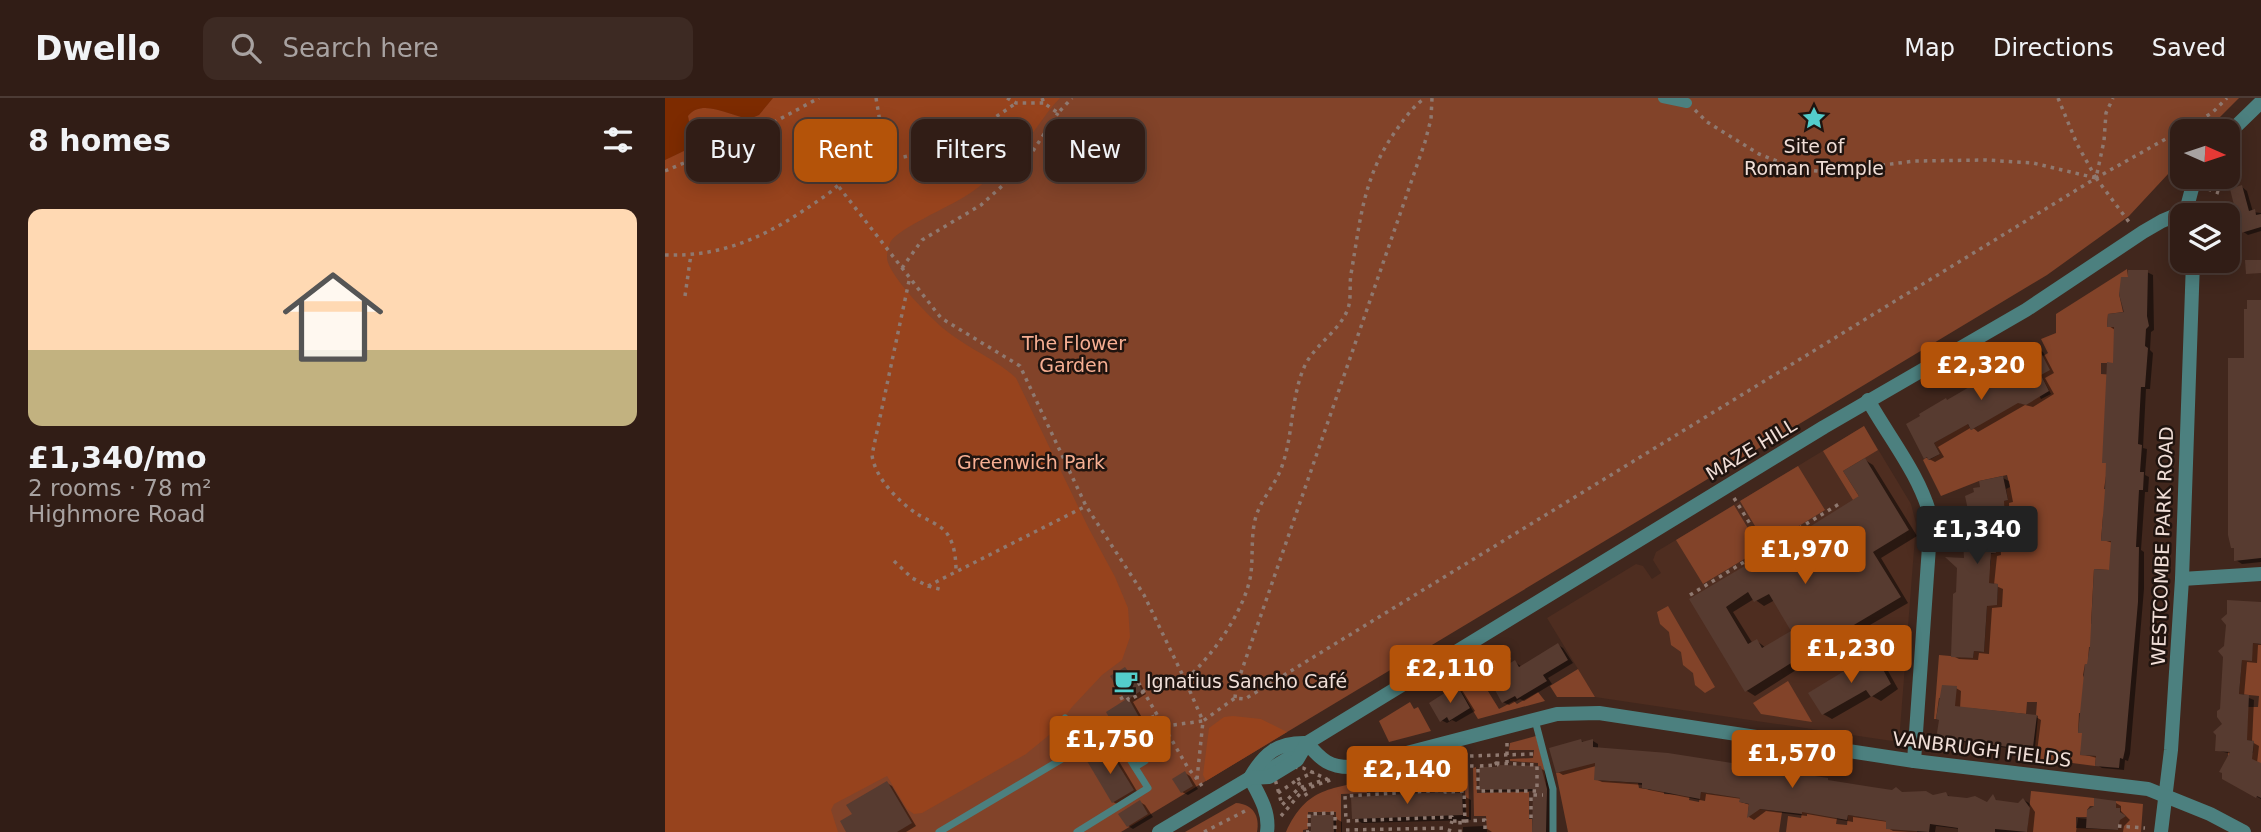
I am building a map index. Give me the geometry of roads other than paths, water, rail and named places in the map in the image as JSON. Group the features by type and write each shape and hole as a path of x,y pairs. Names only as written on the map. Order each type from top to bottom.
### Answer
{"street":[{"path":"1663,98 1687,103"},
{"path":"2240,122 2261,102"},
{"name":"MAZE HILL","path":"1159,832 1249,778 1259,760 1287,743 1307,743 1868,400 2026,310 2153,226 2170,220"},
{"name":"WESTCOMBE PARK ROAD","path":"2161,832 2171,750 2182,579 2193,273"},
{"path":"1868,400 1915,477 1927,500 1931,518 1914,761"},
{"path":"2182,579 2261,574"},
{"name":"VANBRUGH FIELDS","path":"1307,743 1328,764 1353,767 1557,714 1599,713 1914,761 2148,789 2210,814 2244,832"},
{"path":"1249,778 1263,801 1271,828"}],"lane":[{"path":"939,832 1089,743 1065,718"},
{"path":"1535,719 1553,795 1553,832"},
{"path":"1077,832 1148,788 1126,753"},
{"path":"1135,767 1145,761"}],"place":[{"name":"Site of Roman Temple","path":"1814,118"},
{"name":"Ignatius Sancho Café","path":"1126,681"}],"park label":[{"name":"The Flower Garden","path":"1074,354"},
{"name":"Greenwich Park","path":"1031,462"}]}
